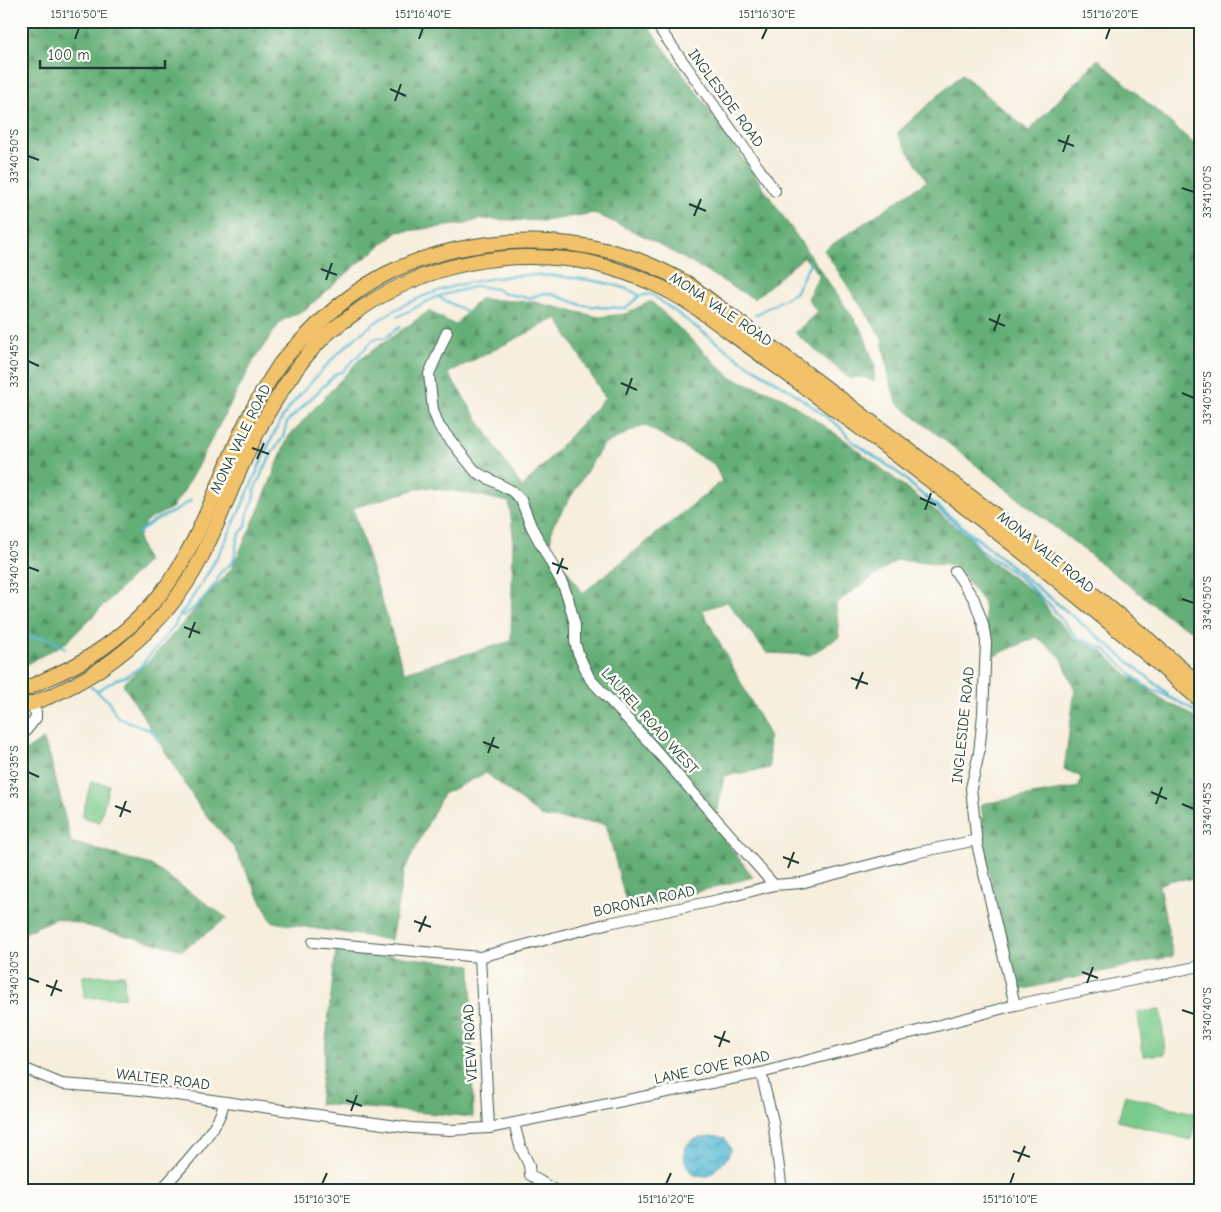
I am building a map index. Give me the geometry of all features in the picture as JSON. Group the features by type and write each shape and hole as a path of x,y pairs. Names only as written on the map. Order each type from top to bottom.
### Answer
{"highway":[{"name":"MONA VALE ROAD","path":"21,691 70,668 96,652 130,626 158,597 175,573 195,538 247,420 272,377 281,362 326,314 387,274 416,262 473,246 520,242 579,245 611,251 654,267 687,283 1011,527 1142,634 1200,685"},
{"name":"MONA VALE ROAD","path":"25,706 76,683 118,656 152,627 200,561 268,414 290,376 325,336 364,306 412,279 450,267 492,258 543,256 593,262 655,284 704,313 924,475 1140,648 1200,700"}],"street":[{"name":"INGLESIDE ROAD","path":"654,21 775,191"},
{"name":"LAUREL ROAD WEST","path":"447,332 429,374 433,410 439,426 476,472 512,492 521,500 544,552 566,592 575,625 577,647 590,679 666,761 774,885"},
{"name":"INGLESIDE ROAD","path":"956,571 974,599 983,624 986,642 983,714 979,753 971,788 977,840 1015,1005"},
{"path":"21,737 36,718 36,712 25,706"},
{"name":"BORONIA ROAD","path":"313,942 480,957 774,885 801,883 916,853 977,840"},
{"name":"VIEW ROAD","path":"480,957 489,1128"},
{"name":"LANE COVE ROAD","path":"223,1103 412,1128 450,1130 489,1128 761,1073 1015,1005 1200,966"},
{"name":"WALTER ROAD","path":"21,1067 62,1084 141,1090 223,1103 224,1108 221,1115 190,1159 160,1191"},
{"path":"761,1073 772,1121 782,1191"},
{"path":"514,1123 520,1146 530,1165 530,1175 556,1191"}],"green space":[{"path":"21,21 644,21 704,102 863,332 875,366 874,382 863,377 849,378 795,333 817,312 808,299 819,274 804,257 754,299 650,239 594,213 545,221 480,219 465,224 398,232 306,309 281,321 254,360 185,489 172,508 146,521 138,538 147,562 67,642 21,667"},
{"path":"1098,59 1200,149 1200,635 1173,620 897,403 889,378 882,338 824,250 927,181 897,133 962,74 1029,131"},
{"path":"479,299 534,302 599,317 625,314 651,301 730,377 782,397 845,440 968,536 982,555 1040,597 1051,614 1075,639 1102,651 1128,676 1136,679 1166,702 1188,712 1200,724 1200,879 1172,880 1159,885 1173,956 1020,990 988,869 981,804 1079,787 1081,777 1064,769 1075,690 1061,657 1037,637 989,658 984,603 955,566 897,560 836,603 839,637 810,655 767,653 727,602 702,610 768,733 770,768 724,776 715,827 753,877 628,910 606,824 542,817 486,773 443,794 404,871 391,940 272,922 233,846 200,808 123,684 151,659 232,568 259,509 288,437 359,360 429,311 455,325","holes":["557,318 605,398 522,488 448,373","644,425 714,464 722,481 583,593 550,547 552,527 603,445","424,487 467,493 509,502 513,533 511,641 404,672 353,508"]},
{"path":"43,739 50,756 71,842 151,865 227,918 183,950 56,918 21,935 21,754"},
{"path":"91,781 109,785 100,822 82,817"},
{"path":"336,949 471,965 473,1117 319,1104"},
{"path":"124,975 125,997 84,998 83,976"},
{"path":"1161,1010 1165,1054 1143,1056 1138,1012"},
{"path":"1125,1095 1197,1114 1191,1140 1118,1121"}],"water":[{"path":"711,1136 725,1138 731,1150 725,1161 708,1176 693,1175 684,1158 685,1149 693,1140"}],"waterway":[{"path":"755,315 795,293 810,263"},
{"path":"97,691 139,668 175,625 179,616 202,584 221,549 278,425 287,410 336,355 379,320 402,306 426,295 480,280 511,276 540,275 578,278 614,285 640,296"},
{"path":"397,317 436,297 477,286 497,289 502,293 529,298 544,293 551,294 582,305 599,307 625,308 640,296 650,294 738,358 791,391 839,426 851,440 901,475 970,535 981,551 1017,575 1049,604 1077,638 1105,649 1142,684 1189,707 1200,718"},
{"path":"438,297 466,311"},
{"path":"181,616 185,615 199,603 216,583 220,573 233,562 239,535 246,527 255,488 272,453 283,437 287,422 337,373 342,372 374,339 386,337 400,327"},
{"path":"925,496 1167,693 1168,697"},
{"path":"138,533 153,521 175,511 191,500"},
{"path":"21,630 32,637 48,638 65,648"},
{"path":"91,687 109,701 119,718 152,731 160,743"}]}
